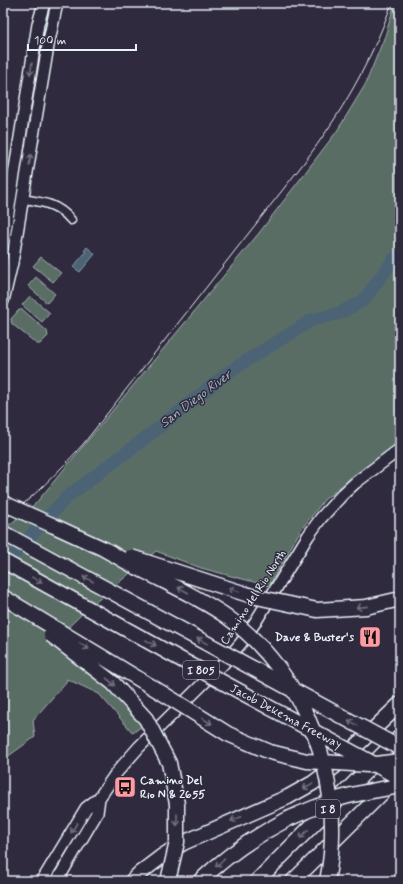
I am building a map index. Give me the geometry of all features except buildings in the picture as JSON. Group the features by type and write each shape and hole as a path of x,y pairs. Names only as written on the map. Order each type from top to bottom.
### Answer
{"highway":[{"path":"3,503 104,549 142,571 192,595 244,630 264,649 292,686 307,717 325,766 330,796 332,827 330,863 327,881"},
{"name":"I 805","path":"3,533 400,748"},
{"path":"104,549 252,596 317,610 366,607 400,599"},
{"name":"Jacob Dekema Freeway","path":"3,561 400,778"},
{"path":"3,598 228,734 270,752 307,761 368,766 400,762"},
{"path":"3,598 113,683 146,719 169,763 177,804 177,842 168,881"},
{"path":"132,881 160,857 183,843 278,802 313,783 334,767 400,704"},
{"name":"I 8","path":"256,881 400,737"},
{"name":"I 8","path":"293,881 400,774"},
{"path":"200,881 238,848 288,819 320,805 342,798 365,792 400,786"},
{"path":"302,881 365,810"}],"main road":[{"path":"3,244 38,24 44,3"},
{"path":"3,301 12,262 57,3"},
{"path":"38,24 52,28"},
{"name":"Camino del Rio North","path":"42,881 86,808 99,798 117,772 223,664 241,643 308,536 321,518 342,494 400,449"},
{"name":"Camino del Rio North","path":"56,881 97,813 99,798"}],"street":[{"path":"23,198 56,207 67,214 71,220"}],"green space":[{"path":"395,3 400,3 400,442 325,499 300,531 269,586 201,568 156,551 83,613 53,642 115,689 143,725 133,733 99,694 67,679 33,720 35,737 3,760 3,530 36,503 259,233 337,131 365,85 385,36"},
{"path":"41,257 61,273 53,282 33,266"},
{"path":"36,277 55,294 47,303 28,286"},
{"path":"30,296 50,313 42,322 22,305"},
{"path":"19,310 23,310 47,331 48,336 40,344 37,344 12,324 11,319"}],"water":[{"path":"87,247 95,254 80,272 73,267 86,252 84,251"}],"waterway":[{"name":"San Diego River","path":"3,565 67,497 156,430 230,371 312,320 340,313 363,301 395,258 400,254"}],"tram line":[{"path":"3,521 45,484 84,443 303,164 354,87 374,47 392,3"}],"place":[{"name":"Dave & Buster's","path":"370,637"},
{"name":"Camino Del Rio N & 2655","path":"125,787"}]}
